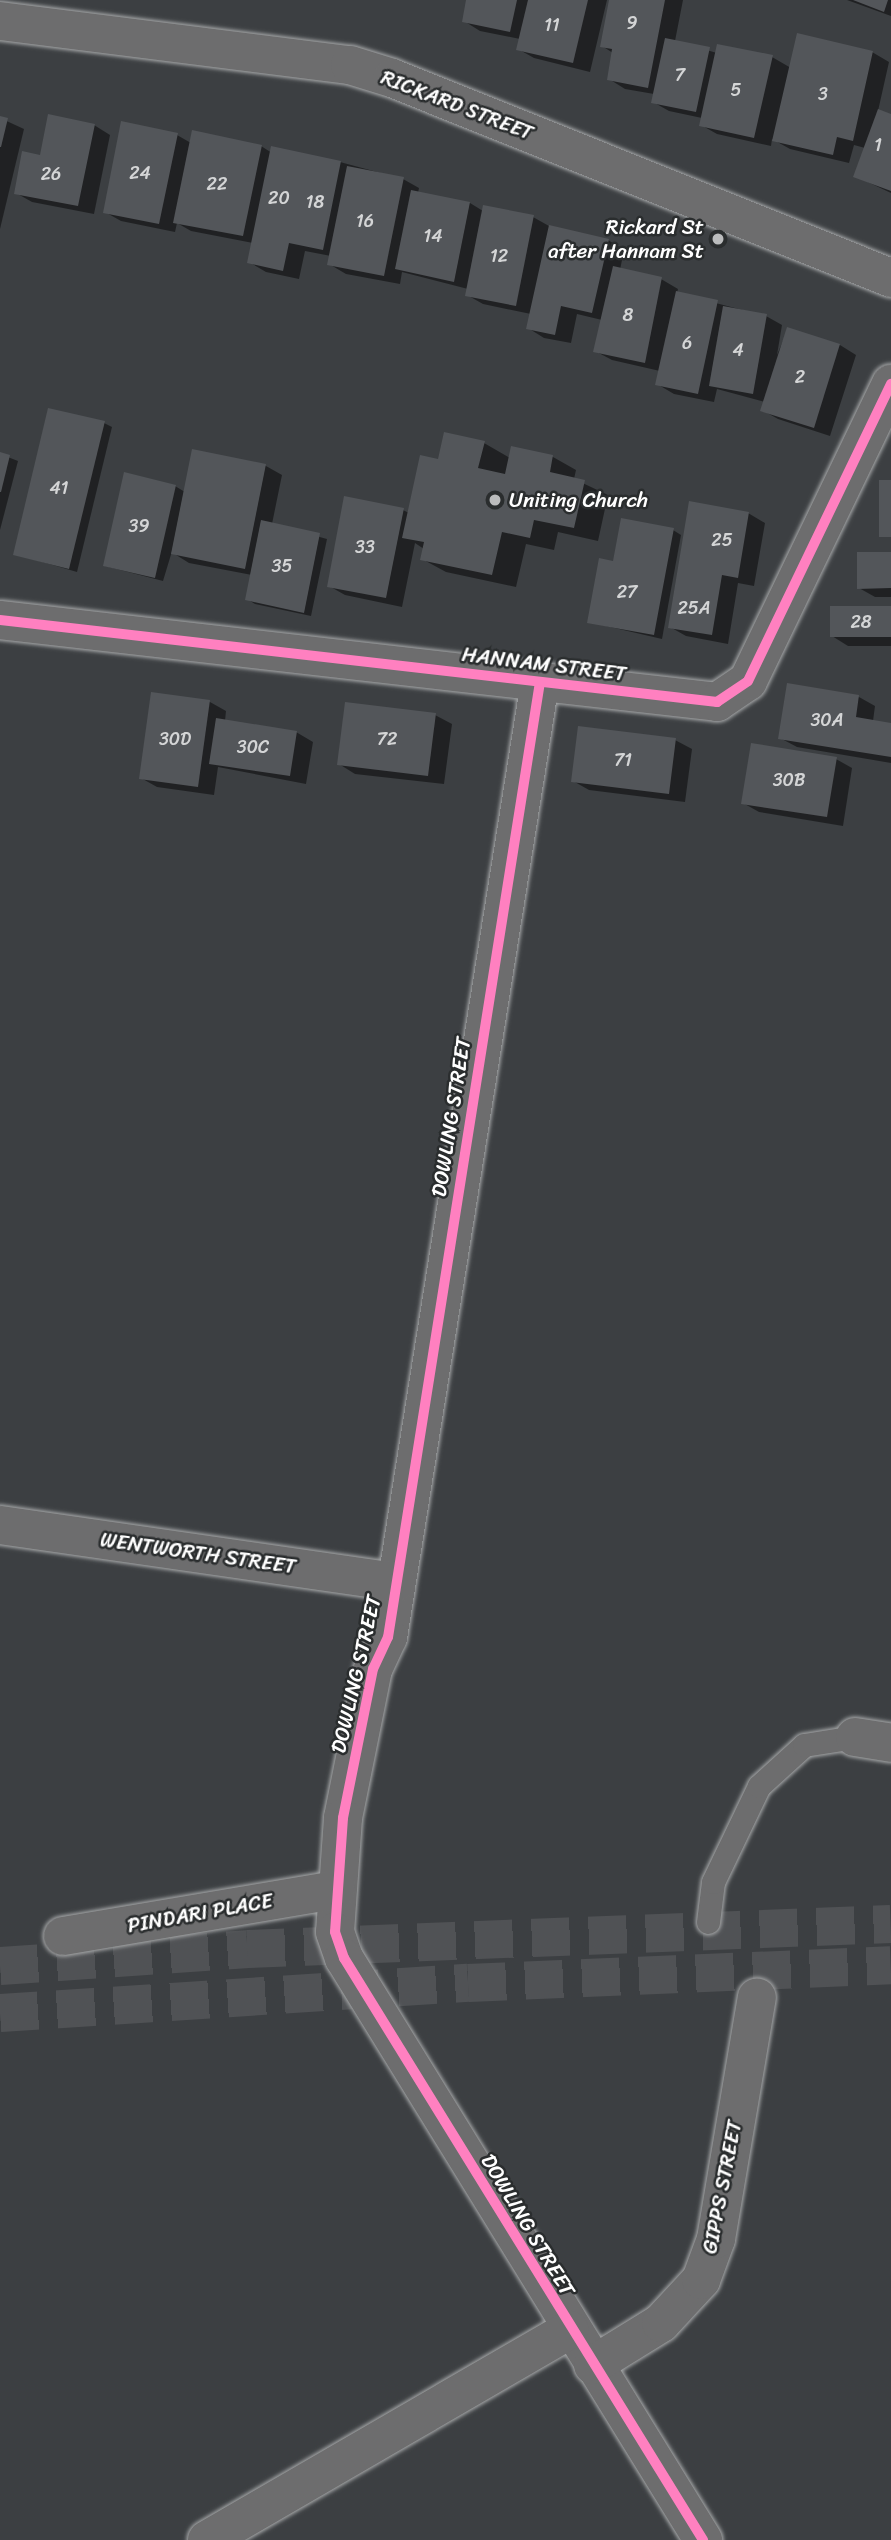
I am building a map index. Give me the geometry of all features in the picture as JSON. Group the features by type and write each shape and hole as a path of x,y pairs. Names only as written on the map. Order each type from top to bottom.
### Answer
{"street":[{"name":"RICKARD STREET","path":"8,14 350,65 891,278"},
{"name":"HANNAM STREET","path":"0,620 705,703 727,700 739,692 748,681 891,384"},
{"name":"DOWLING STREET","path":"540,682 388,1637 373,1669 343,1818 335,1932 344,1958 569,2330 703,2540"},
{"name":"WENTWORTH STREET","path":"0,1525 396,1582"},
{"name":"PINDARI PLACE","path":"63,1936 337,1890"},
{"name":"GIPPS STREET","path":"593,2365 661,2323 701,2280 716,2239 757,1997"},
{"path":"207,2540 569,2330"}],"lane":[{"path":"708,1922 713,1882 759,1786 804,1745 873,1740"}],"building":[{"path":"466,0 517,0 510,32 462,22"},
{"path":"528,0 588,0 573,63 516,50"},
{"path":"609,0 665,0 648,88 607,80 612,49 600,47"},
{"path":"853,0 888,0 884,12"},
{"path":"797,33 873,51 853,141 837,137 833,155 772,141"},
{"path":"665,38 710,47 696,112 651,103"},
{"path":"717,44 773,55 754,138 699,126"},
{"path":"878,109 891,114 891,191 853,177"},
{"path":"48,114 95,124 78,206 14,194 22,151 40,155"},
{"path":"0,116 8,118 1,147 0,147"},
{"path":"121,121 178,133 159,224 103,213"},
{"path":"192,130 262,145 243,236 173,223"},
{"path":"271,146 341,161 323,250 289,243 283,271 247,263"},
{"path":"347,166 404,177 384,276 327,265"},
{"path":"411,190 470,202 454,282 395,269"},
{"path":"483,205 534,215 516,306 465,296"},
{"path":"549,225 609,239 592,313 561,306 555,335 526,329"},
{"path":"613,266 662,277 645,363 593,352"},
{"path":"676,291 718,300 698,394 655,385"},
{"path":"723,306 767,314 753,394 709,386"},
{"path":"787,327 840,344 814,428 760,411"},
{"path":"48,408 105,421 69,569 13,555"},
{"name":"Uniting Church","path":"444,432 485,441 478,468 505,474 511,446 553,455 550,472 585,480 574,528 534,520 530,538 502,532 492,575 420,560 424,542 402,538 420,455 438,459"},
{"path":"192,449 266,464 245,569 171,554"},
{"path":"0,452 10,455 1,492 0,492"},
{"path":"124,472 176,485 155,578 103,566"},
{"path":"879,480 891,480 891,537 879,537"},
{"path":"344,496 404,508 386,598 327,587"},
{"path":"689,501 749,512 738,578 722,575 712,635 668,628"},
{"path":"621,518 674,528 654,635 587,623 599,558 613,561"},
{"path":"261,520 320,533 304,613 245,600"},
{"path":"857,552 891,552 891,588 857,589"},
{"path":"830,606 891,606 891,637 830,637"},
{"path":"787,683 859,695 856,717 891,723 891,757 778,739"},
{"path":"151,692 210,700 198,787 139,779"},
{"path":"345,702 436,713 428,776 337,765"},
{"path":"216,718 297,731 290,776 209,764"},
{"path":"578,726 676,738 669,794 571,782"},
{"path":"751,743 837,757 827,817 741,804"}],"tunnel":[{"path":"0,1966 247,1949 891,1924"},
{"path":"0,2013 468,1983 891,1965"}],"cycle path":[{"path":"0,620 717,702 748,681 891,384"},
{"path":"540,682 388,1637 373,1669 343,1818 335,1932 344,1958 703,2540"}],"place":[{"name":"Rickard St after Hannam St","path":"718,239"},
{"name":"Uniting Church","path":"495,500"}]}
